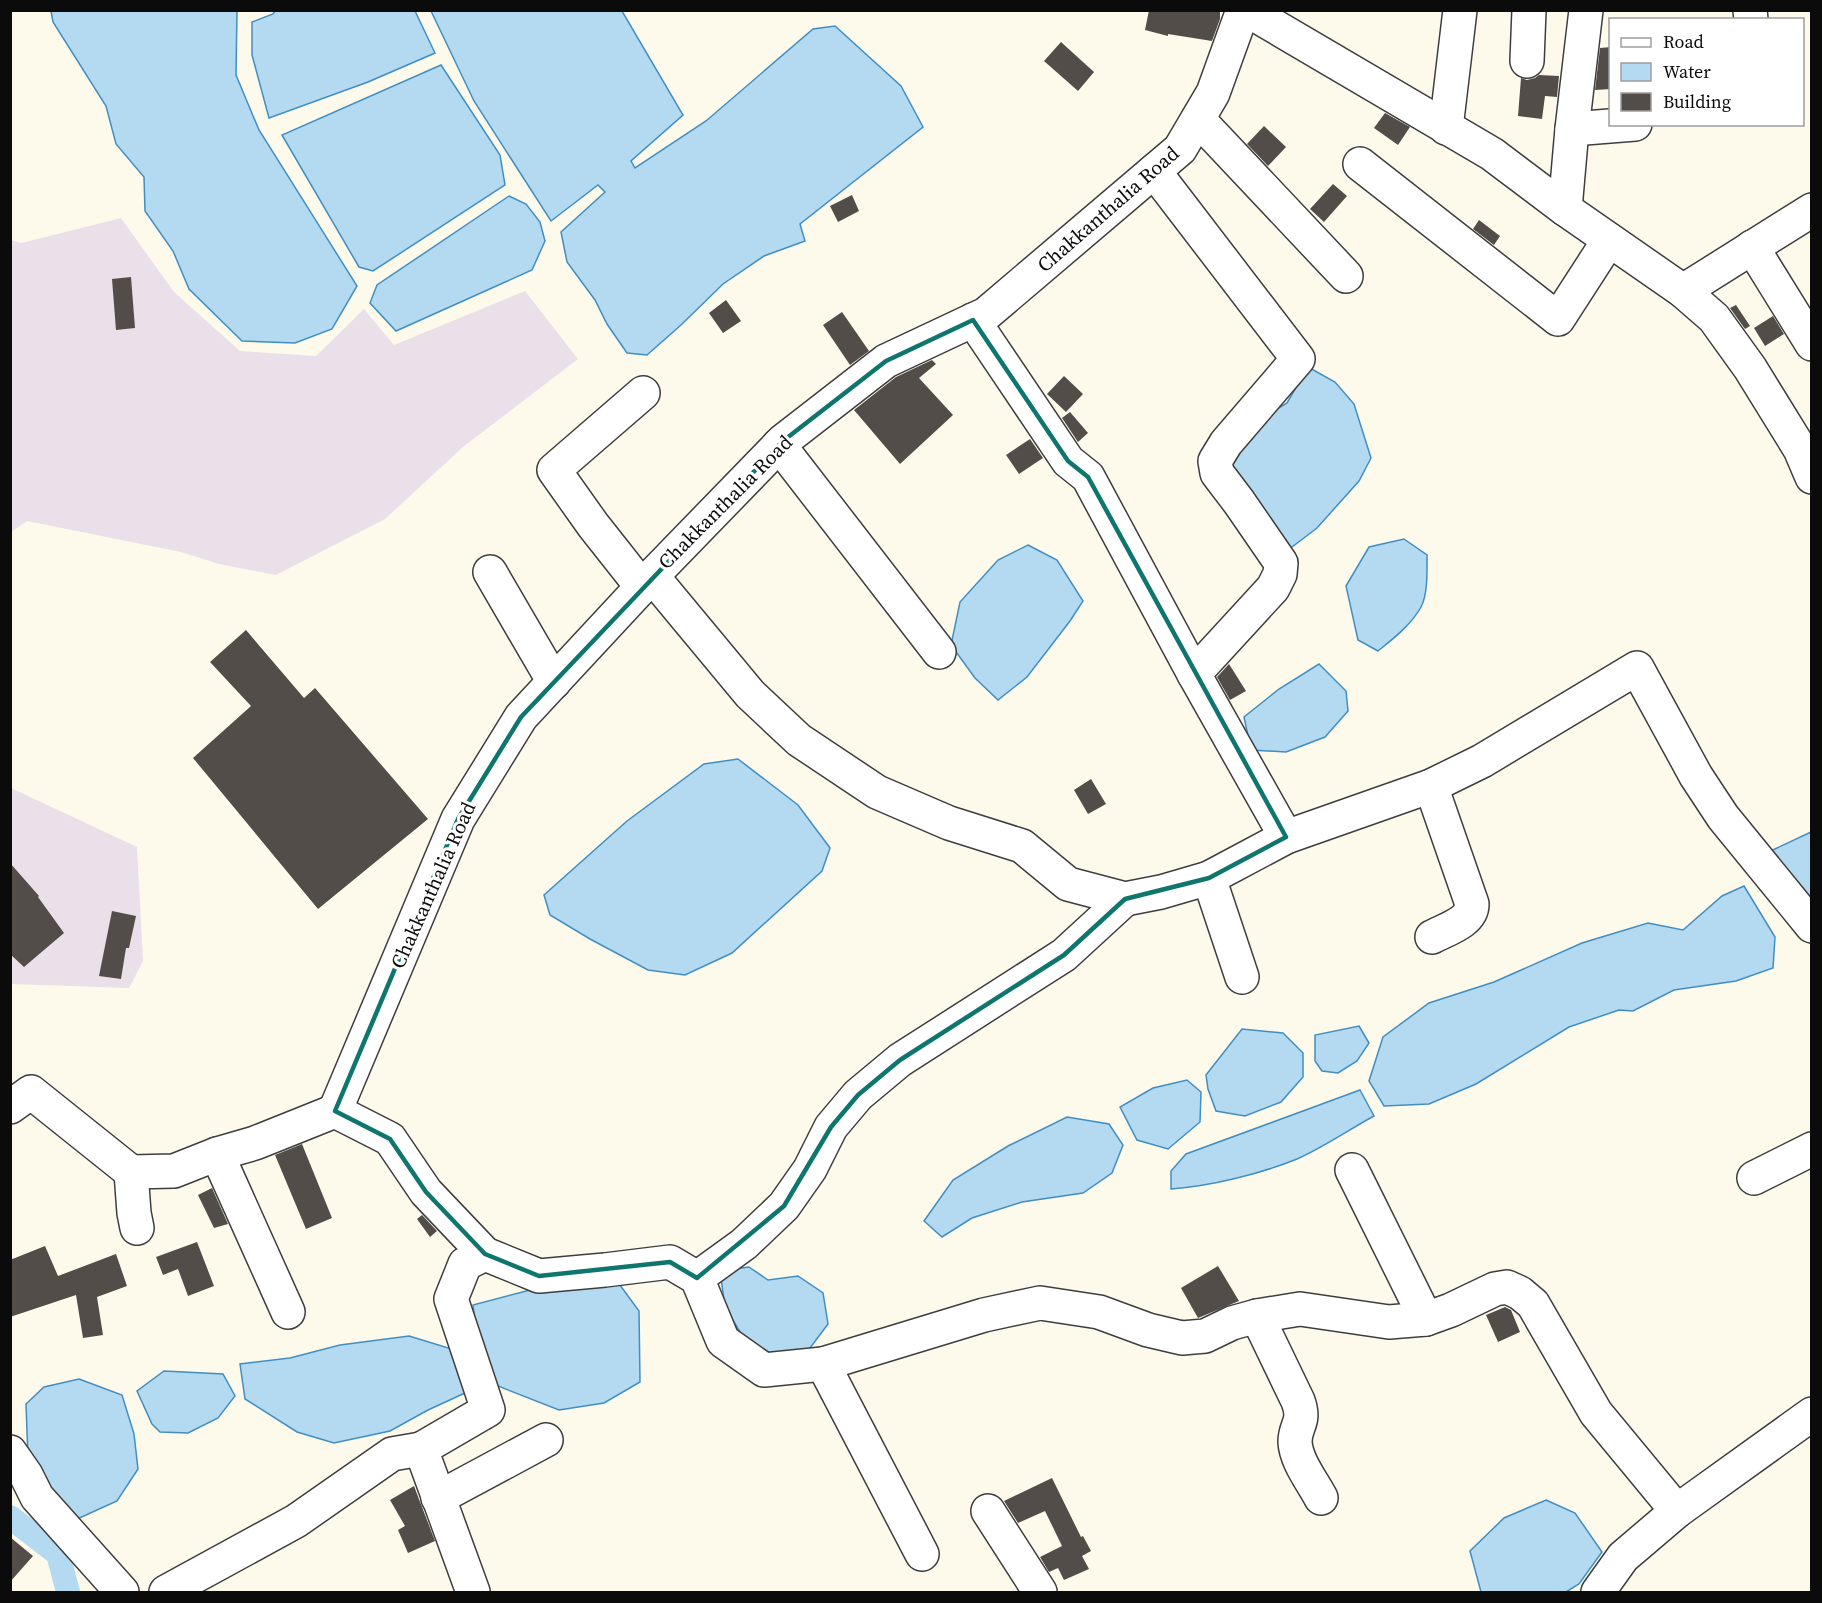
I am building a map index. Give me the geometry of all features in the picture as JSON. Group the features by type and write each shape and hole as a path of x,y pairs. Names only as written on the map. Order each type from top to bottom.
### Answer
{"street":[{"name":"Chakkanthalia Road","path":"335,1111 458,819 521,717 647,581 779,445 886,361 986,314 1180,149 1213,93 1245,10"},
{"path":"1245,10 1492,154 1565,209 1683,291 1714,318 1750,368 1800,449 1812,477"},
{"path":"1446,128 1460,10"},
{"path":"1527,61 1529,10"},
{"path":"1565,209 1586,10"},
{"path":"1198,119 1346,276"},
{"path":"1572,129 1610,126"},
{"path":"1360,164 1558,320 1610,240"},
{"path":"1155,171 1298,359 1227,443 1215,461 1217,473 1281,563 1280,574 1273,588 1194,674"},
{"path":"1683,291 1812,210"},
{"path":"1752,247 1812,344"},
{"path":"973,320 1068,461 1088,477 1194,674 1286,837"},
{"path":"643,393 554,470 593,525 750,694 799,740 876,792 949,823 1022,846 1068,884 1125,899 1161,892 1209,878 1286,837 1431,786 1482,761 1637,668 1696,776 1723,817 1812,926"},
{"path":"779,445 939,652"},
{"path":"490,572 554,682"},
{"path":"1431,786 1472,904 1472,912 1466,919 1432,937"},
{"path":"1209,878 1242,977"},
{"path":"697,1278 744,1244 784,1206 810,1169 831,1127 858,1095 900,1060 1064,955 1125,899"},
{"path":"10,1107 32,1092 131,1172 174,1171 217,1154 255,1143 335,1111 390,1139 426,1192 485,1254 539,1276 670,1262 697,1278 723,1341 764,1370 823,1364 984,1315 1040,1303 1099,1312 1148,1330 1182,1338 1205,1336 1232,1323 1257,1316 1300,1309 1389,1322 1426,1319 1495,1289 1507,1287 1520,1293 1533,1304 1596,1413 1677,1511"},
{"path":"1754,1178 1812,1149"},
{"path":"217,1154 288,1312"},
{"path":"1353,1170 1426,1319"},
{"path":"131,1172 137,1228"},
{"path":"166,1593 296,1521 392,1454 421,1449 488,1410 451,1299 465,1264 485,1254"},
{"path":"1257,1316 1298,1401 1302,1413 1295,1444 1298,1456 1321,1498"},
{"path":"823,1364 922,1554"},
{"path":"1598,1593 1623,1557 1677,1511 1812,1414"},
{"path":"438,1498 546,1440"},
{"path":"421,1449 473,1593"},
{"path":"10,1452 26,1474 37,1497 122,1593"},
{"path":"988,1511 1040,1593"}],"highlighted area":[{"path":"973,320 1068,461 1088,477 1286,837 1209,878 1125,899 1064,955 900,1060 858,1095 831,1127 784,1206 697,1278 670,1262 539,1276 485,1254 426,1192 390,1139 335,1111 458,819 521,717 783,441 886,361"}],"shaded area":[{"path":"121,218 174,292 240,351 316,356 364,309 394,345 525,291 578,359 463,447 385,519 276,575 219,564 181,552 27,521 11,532 11,240 21,243"},
{"path":"11,788 137,847 143,961 129,988 11,984"}],"water":[{"path":"276,10 415,11 435,53 368,82 269,118 252,55 252,22 273,14"},
{"path":"51,11 237,11 236,75 259,130 357,286 332,329 295,343 242,341 189,289 173,251 145,211 144,177 116,144 106,106 53,22"},
{"path":"431,11 622,11 683,115 631,161 635,168 706,121 813,29 835,26 901,86 923,127 800,224 805,241 764,256 723,284 647,355 627,353 607,324 595,300 567,262 561,232 605,192 598,185 551,221 474,101"},
{"path":"441,65 500,155 505,185 373,271 359,267 282,135"},
{"path":"509,196 526,204 540,222 545,241 532,270 396,331 370,303 377,285"},
{"path":"1308,367 1335,382 1354,404 1371,458 1359,481 1317,528 1280,556 1262,543 1228,456 1254,423 1287,403"},
{"path":"1404,539 1427,555 1425,596 1412,620 1378,651 1358,640 1346,586 1369,547"},
{"path":"1028,545 1057,560 1083,601 1027,677 998,700 975,678 951,645 960,602 998,560"},
{"path":"1319,664 1346,691 1348,711 1325,737 1286,752 1251,750 1244,717 1279,689"},
{"path":"738,759 798,805 830,848 822,871 732,953 685,975 648,970 550,915 544,895 627,821 704,764"},
{"path":"1811,832 1811,920 1762,855"},
{"path":"1744,886 1775,937 1773,968 1736,981 1674,990 1633,1011 1619,1010 1569,1027 1476,1084 1429,1104 1384,1106 1369,1081 1383,1037 1429,1003 1494,982 1582,943 1648,923 1683,930 1722,896"},
{"path":"1359,1026 1369,1043 1357,1061 1338,1073 1322,1071 1315,1061 1315,1035"},
{"path":"1242,1029 1283,1033 1303,1053 1303,1077 1281,1102 1245,1116 1216,1111 1208,1089 1206,1075"},
{"path":"1187,1080 1201,1092 1200,1122 1168,1149 1137,1140 1120,1107 1153,1088"},
{"path":"1360,1090 1374,1116 1297,1159 1219,1182 1171,1189 1171,1171 1186,1154"},
{"path":"1067,1117 1109,1124 1123,1145 1112,1173 1083,1193 1022,1202 972,1218 942,1237 924,1221 953,1180 1008,1146"},
{"path":"749,1267 768,1280 798,1276 823,1293 828,1324 807,1352 767,1354 740,1332 725,1307 720,1271"},
{"path":"617,1281 639,1311 640,1382 604,1403 559,1410 498,1386 478,1343 473,1305 549,1285"},
{"path":"409,1336 455,1350 465,1393 390,1431 334,1443 297,1432 245,1399 240,1364 290,1358 340,1345"},
{"path":"164,1371 223,1374 235,1396 218,1418 188,1433 160,1432 152,1424 137,1391"},
{"path":"79,1379 122,1395 134,1434 138,1469 117,1501 75,1520 28,1458 26,1404 44,1387"},
{"path":"1546,1500 1575,1513 1602,1552 1579,1584 1566,1592 1481,1592 1470,1551 1504,1518"}],"building":[{"path":"1149,10 1220,10 1220,19 1212,41 1168,34 1168,36 1145,30"},
{"path":"1061,42 1094,72 1078,91 1044,61"},
{"path":"1609,47 1609,89 1595,90 1600,48"},
{"path":"1539,75 1559,76 1557,97 1545,96 1542,119 1518,116 1521,78 1527,80"},
{"path":"1385,113 1410,127 1398,145 1374,128"},
{"path":"1264,126 1286,147 1268,166 1247,144"},
{"path":"1333,184 1347,196 1324,222 1310,209"},
{"path":"852,195 859,211 838,222 830,206"},
{"path":"1479,220 1500,236 1494,245 1473,229"},
{"path":"131,277 135,328 116,330 112,279"},
{"path":"726,300 741,321 723,333 709,313"},
{"path":"1736,305 1750,326 1745,329 1730,308"},
{"path":"842,312 869,351 850,365 823,325"},
{"path":"1773,316 1784,334 1765,346 1754,328"},
{"path":"932,360 936,364 919,378 953,415 900,464 854,410 896,377"},
{"path":"1064,376 1083,394 1066,412 1047,394"},
{"path":"1070,412 1088,433 1078,442 1062,418"},
{"path":"1030,439 1043,458 1019,474 1006,455"},
{"path":"246,630 304,698 315,688 428,819 318,909 193,758 251,706 210,662"},
{"path":"1229,664 1246,691 1230,700 1217,677"},
{"path":"1091,779 1106,804 1088,814 1074,790"},
{"path":"10,863 39,896 64,933 24,967 10,954"},
{"path":"112,911 136,916 129,948 126,948 121,979 99,976"},
{"path":"302,1144 332,1218 306,1229 275,1155"},
{"path":"212,1188 228,1224 214,1228 198,1195"},
{"path":"422,1215 437,1231 430,1237 417,1219"},
{"path":"197,1242 214,1286 188,1296 178,1269 163,1275 156,1257"},
{"path":"45,1246 58,1276 116,1254 127,1286 97,1297 103,1335 83,1338 76,1295 10,1317 10,1260"},
{"path":"1218,1266 1239,1301 1198,1318 1181,1288"},
{"path":"1505,1307 1511,1310 1520,1332 1498,1342 1486,1315"},
{"path":"1052,1478 1081,1537 1083,1536 1091,1551 1082,1556 1089,1569 1064,1580 1058,1568 1049,1572 1040,1557 1062,1546 1045,1511 1018,1523 1004,1501"},
{"path":"414,1486 435,1541 408,1553 398,1530 405,1526 390,1500"},
{"path":"10,1537 33,1556 10,1582"}],"waterway":[{"path":"10,1517 58,1554 68,1592"}]}
